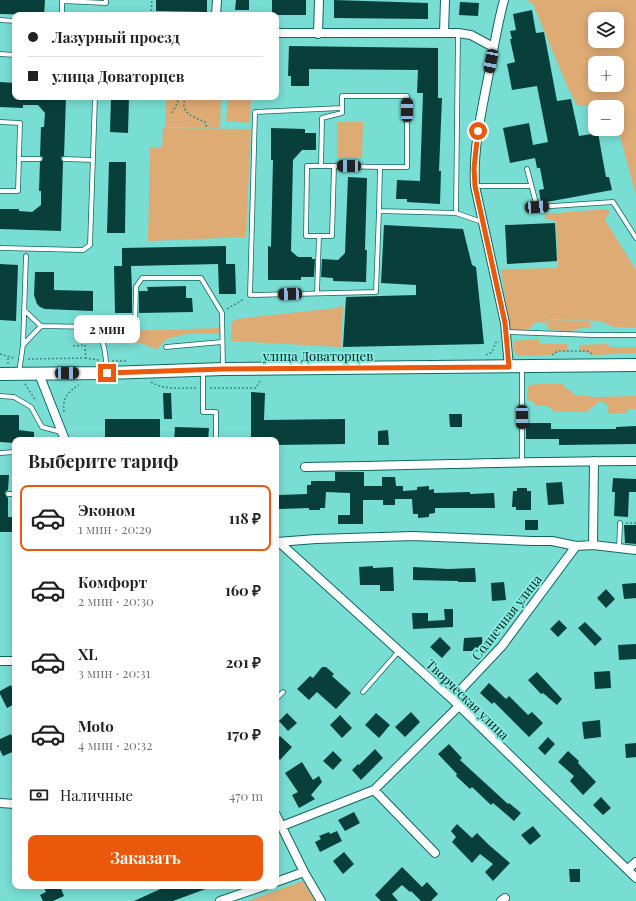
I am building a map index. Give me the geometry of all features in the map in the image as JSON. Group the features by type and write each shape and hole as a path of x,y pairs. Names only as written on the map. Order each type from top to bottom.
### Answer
{"main road":[{"name":"улица Доваторцев","path":"0,374 21,378 40,374 107,367 202,370 636,365"}],"street":[{"path":"216,12 217,0"},
{"path":"318,34 319,0"},
{"path":"444,33 445,0"},
{"path":"504,0 493,47 476,144 474,168 475,186 505,323 509,367"},
{"path":"279,33 458,33 471,35 493,47"},
{"path":"40,374 63,436"},
{"path":"593,545 594,461"},
{"path":"305,467 636,461"},
{"path":"279,542 316,539 413,536 532,542 552,541 576,546 593,545 636,550"},
{"name":"Творческая улица","path":"279,543 452,699 636,878"},
{"name":"Солнечная улица","path":"452,699 502,646 576,546"},
{"path":"0,661 12,661"},
{"path":"282,826 374,790 459,706"},
{"path":"374,790 435,853"},
{"path":"0,803 12,804"},
{"path":"279,820 304,872 321,901"},
{"path":"628,870 636,862"},
{"path":"279,881 304,872"},
{"path":"222,901 256,889"}],"lane":[{"path":"62,12 62,1 106,3 106,0"},
{"path":"0,20 12,21"},
{"path":"456,213 458,33"},
{"path":"0,54 12,55"},
{"path":"322,166 322,118 342,113 342,96 407,96 407,167 380,167 334,166 322,166 307,166 306,236 332,236 334,166"},
{"path":"0,248 83,250 90,245 95,100"},
{"path":"342,108 255,112 250,295 376,292 380,167"},
{"path":"0,122 20,123 18,191 0,190"},
{"path":"19,159 40,159"},
{"path":"64,159 93,160"},
{"path":"527,169 537,207 613,202 636,238"},
{"path":"475,186 531,186"},
{"path":"379,211 456,213 483,222"},
{"path":"317,293 319,236"},
{"path":"21,378 26,256"},
{"path":"114,329 135,328 136,287 142,278 201,278 222,312 223,369"},
{"path":"24,310 41,326 93,327 99,333 104,343 107,367"},
{"path":"23,345 41,326"},
{"path":"506,332 636,335"},
{"path":"166,347 222,342"},
{"path":"522,367 522,462"},
{"path":"202,370 203,412 216,412 216,437"},
{"path":"0,396 14,397 31,407 42,427 63,436"},
{"path":"0,453 12,452"},
{"path":"619,549 620,523"},
{"path":"363,692 399,650"},
{"path":"279,696 283,692"}],"path":[{"path":"151,12 152,0"},
{"path":"172,113 178,100"},
{"path":"185,100 186,111 190,116 205,122 207,128"},
{"path":"222,312 250,295"},
{"path":"73,346 85,345 86,358"},
{"path":"0,354 21,359 86,358 107,367"},
{"path":"148,381 158,386 171,388 256,388 258,382 263,377"},
{"path":"21,378 37,404"},
{"path":"64,415 63,405 67,394 82,382"},
{"path":"620,523 636,523"}],"shaded area":[{"path":"527,0 636,0 636,195 620,136 624,136 624,100 588,100 588,106 577,105 568,88 533,4"},
{"path":"166,100 221,100 220,128 165,127"},
{"path":"228,100 251,100 250,123 226,121"},
{"path":"337,122 363,122 362,158 337,158"},
{"path":"163,128 251,129 246,237 148,241 150,147 162,148"},
{"path":"605,209 610,211 605,220 636,270 636,328 613,327 601,321 549,319 545,323 536,322 527,331 510,330 501,269 558,268 556,221 545,219 545,214"},
{"path":"343,305 341,347 231,341 232,322 237,319 336,308"},
{"path":"549,320 590,321 591,327 572,331 549,330 546,324"},
{"path":"220,328 219,333 186,334 167,339 157,349 141,343 120,341 118,334 122,331"},
{"path":"539,339 539,344 567,344 567,351 558,351 550,355 519,356 514,352 513,341"},
{"path":"608,344 610,347 636,347 636,353 593,355 588,352 579,352 579,345"},
{"path":"537,384 562,384 575,395 594,397 636,396 636,409 629,409 625,413 609,414 607,404 600,401 586,412 555,412 548,406 535,405 532,401 527,400 528,386"},
{"path":"303,881 315,901 248,901"}],"building":[{"path":"0,0 45,0 44,12 12,12 12,14 0,14"},
{"path":"156,0 207,0 207,12 156,11"},
{"path":"236,0 249,0 249,10 235,10"},
{"path":"272,0 306,0 306,15 279,15 279,12 272,12"},
{"path":"334,0 428,3 428,19 334,18"},
{"path":"460,2 479,3 478,16 459,15"},
{"path":"532,10 536,33 544,32 557,101 571,99 579,136 588,135 588,136 599,136 606,177 609,177 612,190 541,203 539,190 544,189 540,168 537,168 535,158 510,163 503,128 529,123 533,145 548,142 537,86 512,90 507,64 515,62 510,39 512,39 510,31 516,30 513,14"},
{"path":"289,46 438,48 438,98 442,98 439,171 441,171 440,204 407,202 407,199 396,199 397,180 420,181 423,93 417,93 418,70 309,69 309,86 291,86 291,76 288,76"},
{"path":"0,82 12,83 12,100 66,100 64,156 61,157 63,162 61,231 0,229 0,209 19,209 19,211 32,212 41,205 41,191 39,191 40,162 43,157 40,156 41,127 44,127 45,113 38,105 23,105 23,108 0,107"},
{"path":"111,100 129,100 128,133 110,132"},
{"path":"271,128 305,129 305,133 316,133 316,150 302,150 293,160 291,251 298,257 312,257 312,259 315,259 314,277 301,277 301,280 268,280 268,246 271,247 273,160 271,160"},
{"path":"109,162 126,162 125,233 107,233"},
{"path":"348,177 367,178 365,250 367,250 366,282 333,281 333,278 321,277 322,259 338,260 345,253"},
{"path":"555,223 557,261 507,264 505,225"},
{"path":"384,225 463,229 472,265 476,267 484,344 343,347 346,297 416,295 416,285 381,283"},
{"path":"226,246 226,264 235,264 236,294 219,294 218,264 131,266 132,313 115,313 114,266 122,266 122,248"},
{"path":"0,264 18,265 16,321 0,320"},
{"path":"35,272 54,272 54,290 93,291 93,311 45,309 40,307 37,304 34,295"},
{"path":"186,286 186,298 192,298 193,312 139,313 139,291 148,291 147,287"},
{"path":"251,392 265,393 264,420 345,419 345,444 279,445 279,437 251,437"},
{"path":"163,393 171,393 172,419 164,419"},
{"path":"449,414 462,414 462,427 450,427"},
{"path":"0,415 19,415 19,430 34,432 34,437 12,437 12,443 0,442"},
{"path":"105,419 160,419 160,437 105,437"},
{"path":"526,423 551,423 551,429 616,429 616,427 636,426 636,444 559,445 559,439 526,439"},
{"path":"175,427 209,428 208,437 174,437"},
{"path":"388,430 389,445 378,445 378,431"},
{"path":"335,472 364,472 364,486 382,486 382,477 395,477 396,486 403,486 403,491 417,490 417,487 429,486 429,490 434,489 434,493 494,493 495,508 435,508 435,513 429,514 429,517 418,518 418,514 413,514 412,499 395,499 395,505 383,505 383,500 363,500 363,524 338,524 338,515 350,515 350,493 326,492 325,508 320,508 320,510 309,510 309,508 279,509 279,495 307,494 307,485 311,485 311,481 335,481"},
{"path":"0,475 9,475 8,490 5,494 8,498 8,517 12,517 12,532 0,532"},
{"path":"613,478 636,479 636,492 629,492 628,517 614,516 615,492 612,492"},
{"path":"562,482 564,504 548,505 546,483"},
{"path":"517,488 527,488 527,491 531,491 531,510 516,510 516,507 512,507 513,491 517,491"},
{"path":"525,520 538,520 538,530 525,530"},
{"path":"624,525 636,525 636,544 625,543"},
{"path":"373,566 373,568 393,567 394,591 380,591 380,585 360,585 359,567"},
{"path":"413,567 448,569 475,568 476,582 413,580"},
{"path":"504,582 506,600 492,601 491,583"},
{"path":"636,583 636,598 624,599 622,584"},
{"path":"606,589 615,599 606,608 597,598"},
{"path":"444,609 453,609 453,627 413,629 412,613 428,613 428,621 445,620"},
{"path":"559,620 567,628 558,637 550,629"},
{"path":"585,622 602,639 595,646 578,628"},
{"path":"440,637 451,648 442,658 430,647"},
{"path":"482,637 483,651 463,651 464,638"},
{"path":"636,644 636,659 619,660 618,645"},
{"path":"322,667 326,667 334,674 332,676 351,693 336,709 317,692 309,700 297,689 310,676 313,678"},
{"path":"610,671 611,688 595,689 594,672"},
{"path":"537,672 562,699 557,705 543,693 541,694 528,680"},
{"path":"489,683 506,699 509,696 528,715 532,712 543,723 529,737 494,702 492,704 480,693"},
{"path":"11,685 12,706 7,708 0,691"},
{"path":"411,712 420,722 405,737 395,727"},
{"path":"287,713 297,723 288,731 279,721"},
{"path":"376,713 390,725 379,738 365,725"},
{"path":"340,715 352,728 342,738 330,725"},
{"path":"600,720 601,737 584,739 582,722"},
{"path":"11,734 12,752 3,756 0,750 0,739"},
{"path":"280,736 292,747 280,760 279,759"},
{"path":"548,737 555,744 545,755 538,748"},
{"path":"636,743 636,757 626,758 625,744"},
{"path":"449,744 462,758 460,760 508,804 509,803 521,813 514,821 493,803 491,805 472,787 470,789 456,776 457,774 438,754"},
{"path":"375,749 383,758 361,780 352,770"},
{"path":"333,751 342,760 333,770 323,761"},
{"path":"568,751 579,761 578,763 596,782 583,795 570,781 574,776 558,762"},
{"path":"302,762 313,780 319,776 322,782 311,795 315,799 299,808 292,795 298,792 285,773"},
{"path":"601,797 611,808 603,815 593,805"},
{"path":"354,812 360,823 345,831 338,820"},
{"path":"457,824 472,838 477,833 510,863 493,881 485,872 493,864 480,854 472,863 452,842 456,837 451,831"},
{"path":"533,826 541,836 530,845 521,835"},
{"path":"337,831 342,841 320,852 315,842 321,839 319,836"},
{"path":"344,852 354,864 343,874 333,861"},
{"path":"402,867 422,887 427,882 438,894 431,901 421,901 411,891 410,892 402,885 392,894 398,901 381,901 375,895"},
{"path":"569,869 580,869 580,882 570,882"},
{"path":"44,889 61,889 64,896 53,901 43,901 40,895 46,892"},
{"path":"160,889 206,889 173,901 134,901"}],"route":[{"path":"107,373 223,369 509,367 505,323 475,186 474,168 478,131"}]}
